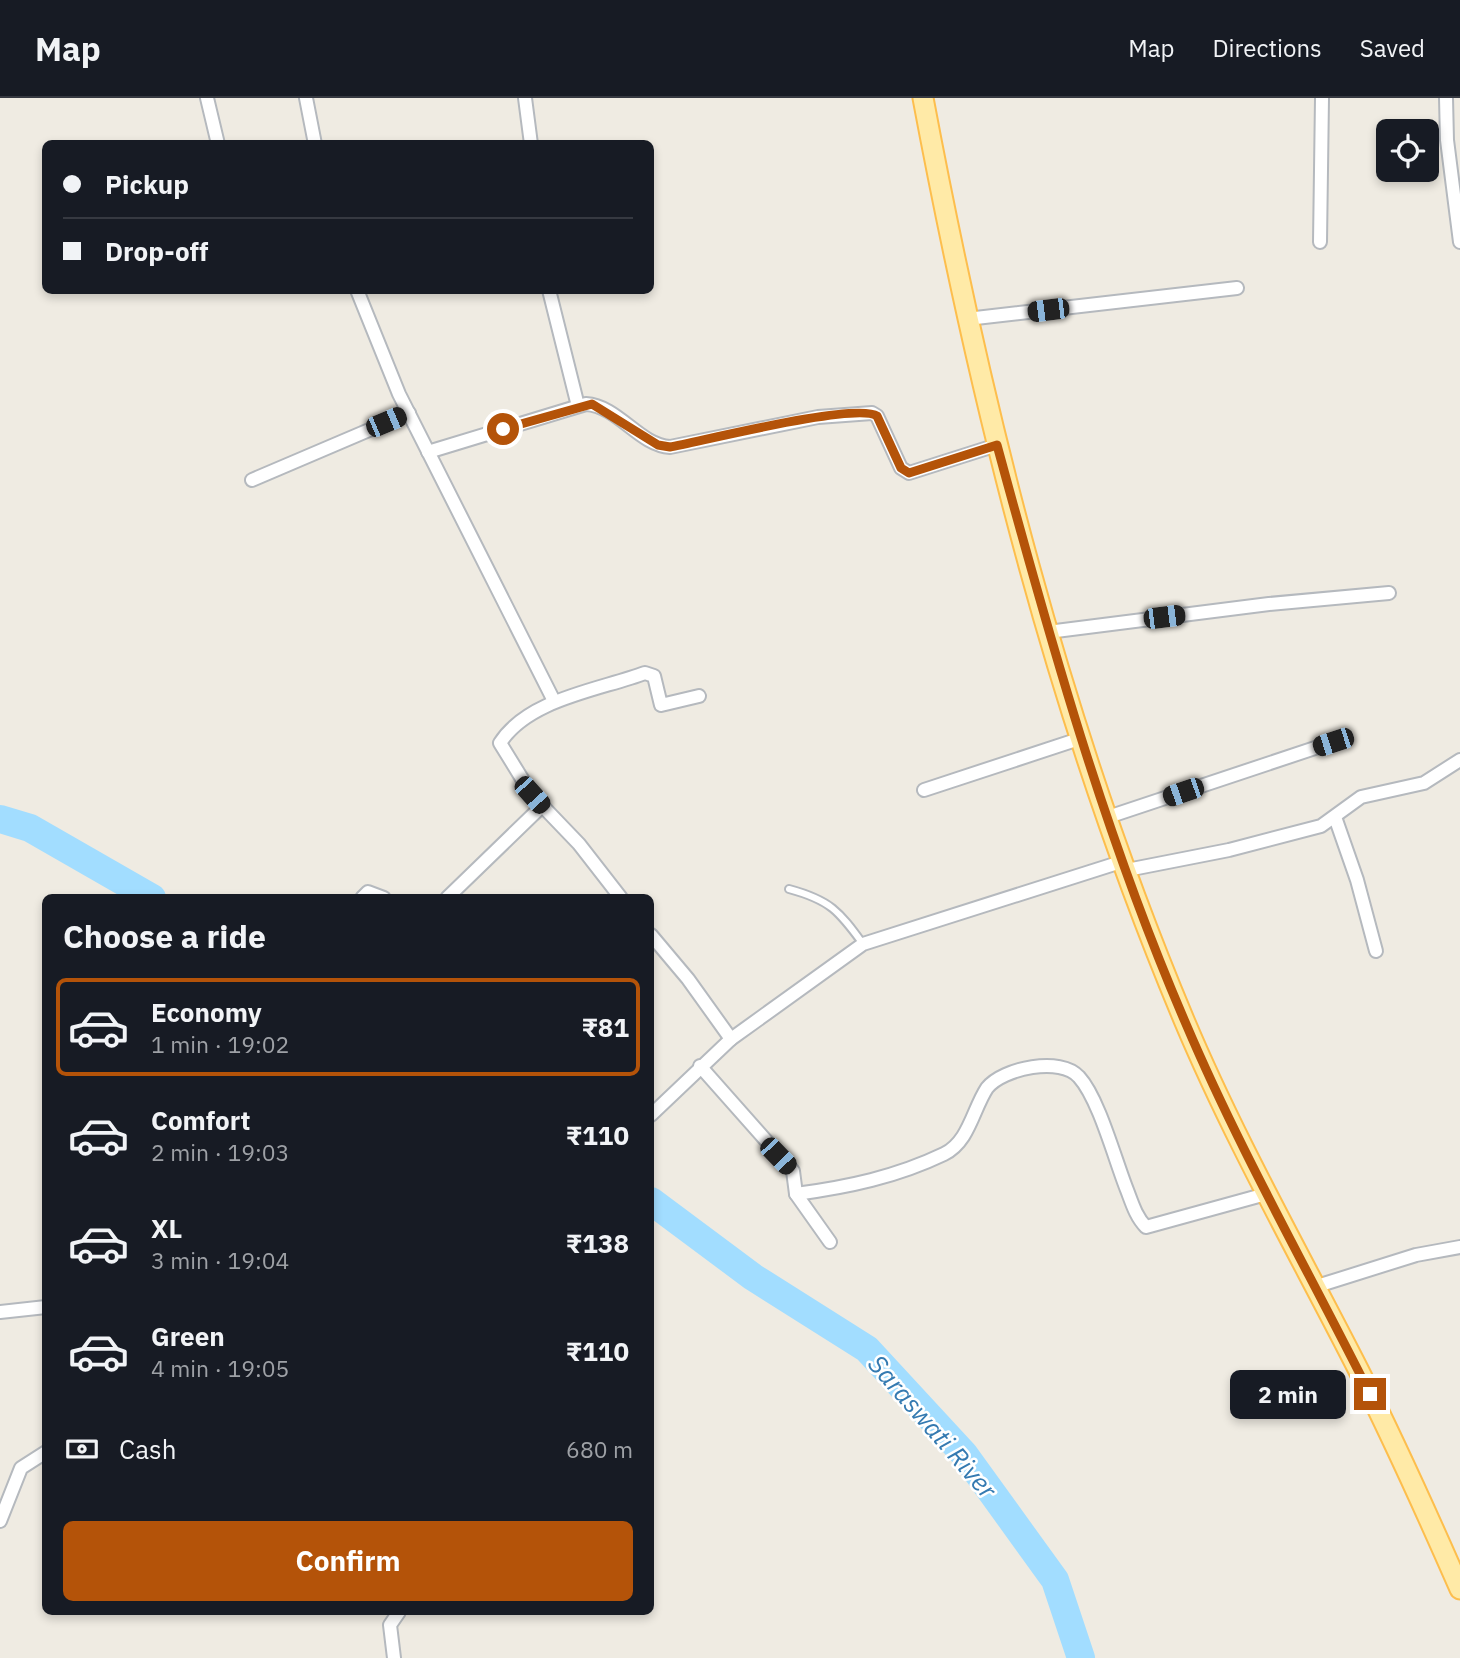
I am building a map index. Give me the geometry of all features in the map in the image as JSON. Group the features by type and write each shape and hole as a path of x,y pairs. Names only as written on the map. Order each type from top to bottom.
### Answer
{"main road":[{"path":"923,98 967,319 997,445 1048,632 1125,865 1185,1023 1266,1194 1454,1562 1460,1589"}],"street":[{"path":"207,98 217,140"},
{"path":"306,98 314,140"},
{"path":"525,98 530,140"},
{"path":"1320,242 1322,98"},
{"path":"1446,98 1447,140 1460,242"},
{"path":"967,319 1237,288"},
{"path":"359,294 409,413 554,701"},
{"path":"550,294 578,406"},
{"path":"428,452 578,406 599,406 658,445 670,447 818,417 865,411 877,416 901,468 909,473 997,445"},
{"path":"252,480 409,413"},
{"path":"1048,632 1269,604 1390,593"},
{"path":"618,894 579,844 525,785 500,743 531,715 554,701 645,673 654,676 661,705 699,696"},
{"path":"924,790 1082,738"},
{"path":"1108,817 1333,742"},
{"path":"654,1112 731,1039 863,944 1125,865 1259,843 1321,826 1361,797 1434,779 1460,760"},
{"path":"451,894 542,806"},
{"path":"1335,817 1357,880 1376,950"},
{"path":"654,939 688,979 731,1039"},
{"path":"796,1194 865,1183 946,1153 958,1143 990,1085 1021,1071 1054,1064 1070,1069 1087,1089 1134,1208 1146,1227 1266,1194"},
{"path":"700,1066 793,1171 796,1194 830,1242"},
{"path":"1314,1287 1416,1255 1460,1247"},
{"path":"0,1312 42,1307"},
{"path":"0,1521 21,1468 42,1455"},
{"path":"394,1658 390,1625 397,1615"}],"lane":[{"path":"789,889 816,896 831,905 863,944"}],"waterway":[{"name":"Saraswati River","path":"0,819 30,828 145,894"},
{"name":"Saraswati River","path":"654,1203 753,1277 867,1349 964,1454 1055,1580 1081,1658"}],"route":[{"path":"503,429 592,404 658,445 670,447 818,417 865,411 877,416 901,468 909,473 997,445 1048,632 1094,778 1158,956 1185,1023 1255,1172 1370,1394"}]}
